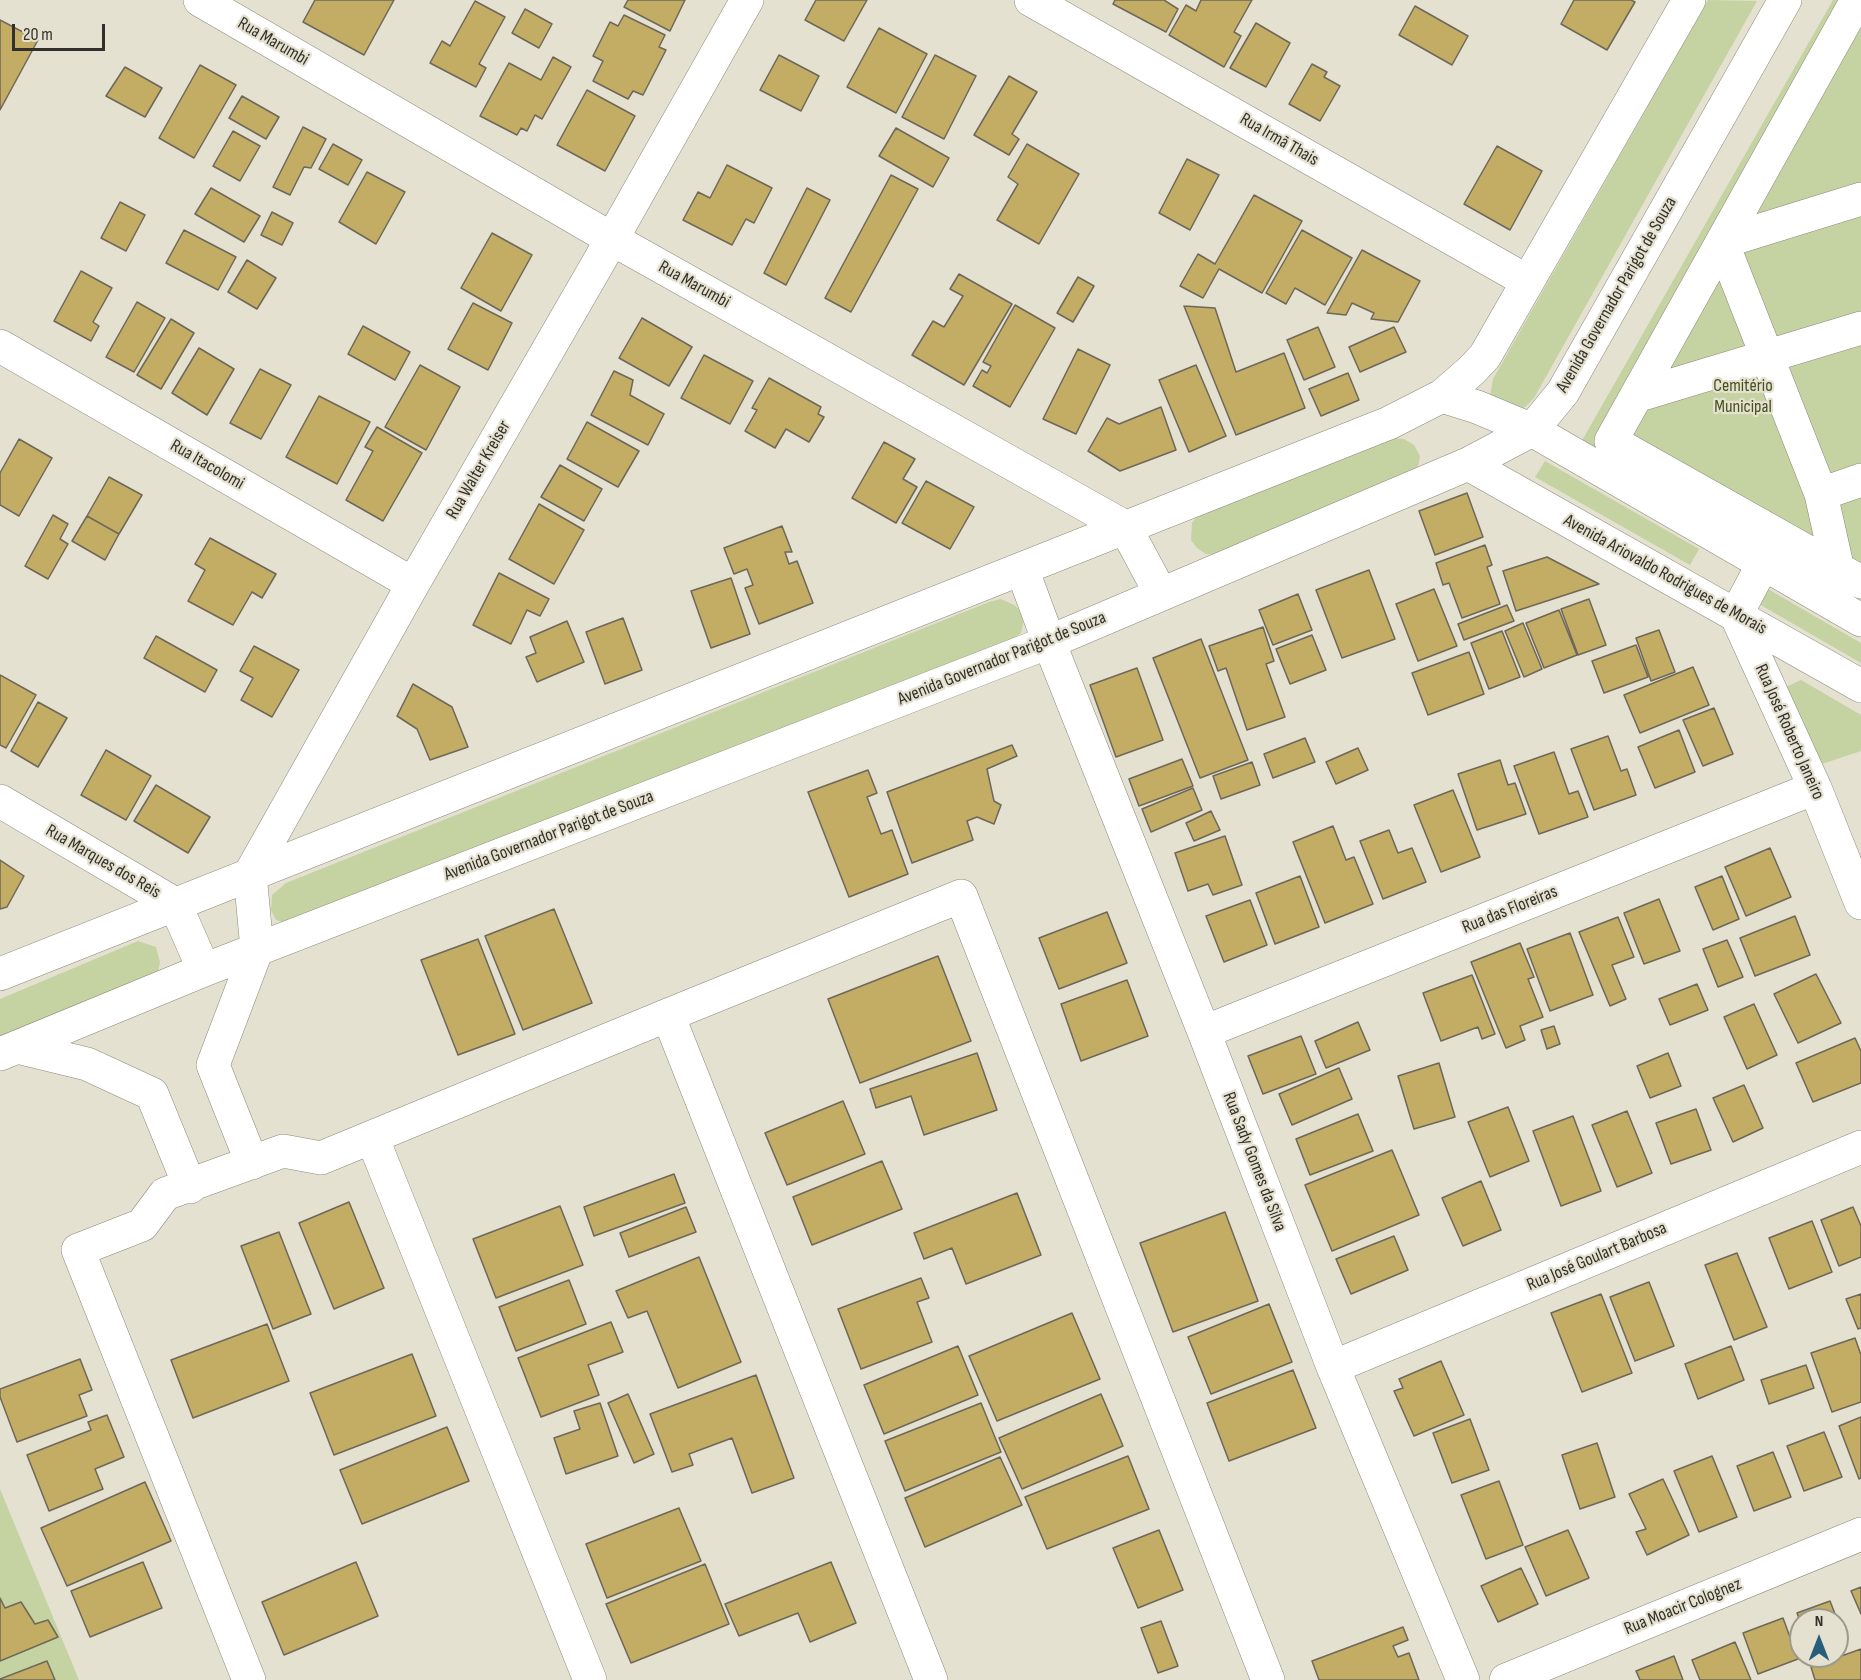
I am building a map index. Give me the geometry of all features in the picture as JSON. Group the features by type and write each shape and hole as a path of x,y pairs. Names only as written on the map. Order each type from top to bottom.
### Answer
{"street":[{"name":"Rua Marumbi","path":"200,0 612,239 1125,527"},
{"name":"Rua Walter Kreiser","path":"250,874 747,0"},
{"name":"Rua Irmã Thais","path":"1032,0 1527,281"},
{"path":"0,974 1389,423 1442,396 1485,356 1689,0"},
{"name":"Avenida Governador Parigot de Souza","path":"9,1051 204,970 1049,642 1468,464 1532,430 1563,392 1785,0"},
{"path":"1850,576 1611,441 1857,0"},
{"path":"1722,242 1861,199"},
{"path":"1722,242 1769,357 1850,576"},
{"path":"1636,396 1861,328"},
{"name":"Rua Itacolomi","path":"0,346 413,584"},
{"path":"1442,396 1477,407 1532,430 1861,620"},
{"name":"Avenida Ariovaldo Rodrigues de Morais","path":"1468,464 1861,686"},
{"path":"1821,494 1861,480"},
{"path":"1125,527 1161,594"},
{"path":"1736,615 1763,564"},
{"name":"Rua Sady Gomes da Silva","path":"1023,568 1049,642 1204,1032 1333,1367 1463,1680"},
{"name":"Rua José Roberto Janeiro","path":"1736,615 1815,788 1861,903"},
{"name":"Rua das Floreiras","path":"1204,1032 1815,788"},
{"name":"Rua Marques dos Reis","path":"0,801 176,904 204,970"},
{"path":"250,874 257,950 213,1065 252,1163"},
{"path":"249,1680 78,1250 142,1225 165,1194 283,1152 321,1158 961,896 1268,1680"},
{"path":"668,1015 931,1680"},
{"path":"9,1051 87,1064 152,1094 190,1187"},
{"path":"372,1137 590,1680"},
{"name":"Rua José Goulart Barbosa","path":"1333,1367 1861,1147"},
{"name":"Rua Moacir Colognez","path":"1506,1680 1861,1534"}],"green space":[{"path":"1708,0 1757,1 1534,398 1517,411 1490,396 1493,379"},
{"name":"Cemitério Municipal","path":"1833,0 1861,0 1861,599 1580,444"},
{"path":"1394,438 1404,439 1414,445 1420,456 1418,467 1216,555 1206,554 1191,540 1192,523 1197,516"},
{"path":"1545,461 1699,549 1690,565 1535,477"},
{"path":"1761,585 1861,643 1861,663 1752,600"},
{"path":"1001,599 1022,612 1021,633 1011,640 291,925 276,920 271,910 272,895 286,883"},
{"path":"1801,680 1861,715 1861,751 1819,765 1786,687"},
{"path":"138,941 156,947 160,962 157,977 0,1042 0,999"},
{"path":"0,1489 79,1680 0,1680"}],"building":[{"path":"315,0 394,0 364,55 303,22"},
{"path":"628,0 685,0 670,31 624,7"},
{"path":"816,0 867,0 844,41 805,20"},
{"path":"1115,0 1164,0 1178,9 1166,32 1113,4"},
{"path":"1201,0 1252,0 1234,32 1241,36 1224,67 1169,35 1186,5 1196,11"},
{"path":"1574,0 1631,0 1635,2 1607,50 1561,24"},
{"path":"475,1 505,17 479,64 486,68 476,87 430,63 442,41 450,46"},
{"path":"1415,6 1468,36 1452,65 1399,35"},
{"path":"525,9 552,24 539,48 512,33"},
{"path":"624,15 665,35 659,47 666,50 643,95 633,91 628,99 593,81 603,61 593,56 610,22 618,26"},
{"path":"0,20 38,40 0,110"},
{"path":"1256,23 1290,43 1266,87 1230,68"},
{"path":"879,28 927,54 896,113 847,87"},
{"path":"779,55 819,76 801,111 760,90"},
{"path":"935,55 976,76 944,139 902,117"},
{"path":"553,57 571,67 542,119 535,115 527,131 521,128 517,135 480,116 509,63 541,80"},
{"path":"1312,64 1327,72 1324,77 1340,86 1320,121 1289,104"},
{"path":"200,65 236,85 194,158 159,138"},
{"path":"125,67 162,88 145,117 106,96"},
{"path":"1009,76 1037,92 1012,134 1019,139 1009,155 974,135"},
{"path":"587,90 635,116 605,171 557,145"},
{"path":"242,96 279,117 266,139 229,118"},
{"path":"303,127 326,139 311,168 304,167 290,195 273,187"},
{"path":"896,128 949,158 933,187 879,156"},
{"path":"233,131 260,146 240,181 213,166"},
{"path":"333,144 362,160 348,185 319,169"},
{"path":"1027,144 1079,174 1039,244 997,220 1018,184 1008,177"},
{"path":"1497,146 1542,171 1510,230 1464,204"},
{"path":"1187,159 1219,175 1190,230 1159,213"},
{"path":"727,165 772,188 754,223 746,219 732,245 683,220 698,192 710,198"},
{"path":"367,172 405,192 376,244 339,222"},
{"path":"891,175 918,189 851,312 825,298"},
{"path":"211,188 260,216 244,242 195,214"},
{"path":"807,188 830,200 786,285 764,273"},
{"path":"1254,195 1302,221 1262,293 1219,269 1203,298 1180,286 1198,254 1215,264"},
{"path":"120,202 145,215 126,251 101,238"},
{"path":"272,212 293,223 282,245 261,235"},
{"path":"184,230 236,257 218,290 166,263"},
{"path":"1302,230 1352,258 1325,305 1295,288 1286,304 1266,293"},
{"path":"492,233 532,255 501,311 461,288"},
{"path":"1362,250 1420,281 1398,322 1371,319 1374,313 1352,303 1346,315 1327,313"},
{"path":"247,260 276,278 257,309 228,292"},
{"path":"81,271 112,288 93,322 99,326 91,341 54,321"},
{"path":"959,274 1012,304 964,385 912,355 933,321 944,327 963,296 950,289"},
{"path":"1078,277 1094,286 1073,322 1057,313"},
{"path":"137,302 165,318 134,372 106,357"},
{"path":"473,303 512,323 488,370 448,349"},
{"path":"1015,305 1055,328 1010,407 973,386 982,370 987,373 991,366 983,362"},
{"path":"1184,306 1215,308 1236,372 1284,353 1305,408 1236,435"},
{"path":"642,318 692,347 669,386 619,358"},
{"path":"171,319 194,333 161,389 137,375"},
{"path":"363,326 410,352 395,380 348,354"},
{"path":"1318,327 1335,367 1304,380 1287,340"},
{"path":"1394,327 1406,352 1360,372 1349,347"},
{"path":"199,348 234,369 207,415 172,393"},
{"path":"1078,349 1110,365 1076,434 1043,419"},
{"path":"704,355 753,381 730,424 681,398"},
{"path":"420,365 460,387 426,450 385,427"},
{"path":"1196,365 1226,436 1189,452 1159,380"},
{"path":"260,369 291,385 261,439 230,423"},
{"path":"614,371 633,380 630,395 664,414 648,445 591,415"},
{"path":"1348,373 1359,400 1321,416 1309,389"},
{"path":"769,378 821,407 818,414 824,417 809,442 786,429 775,448 745,431 757,410 752,408"},
{"path":"319,396 370,422 337,484 286,457"},
{"path":"1161,407 1176,450 1120,471 1088,451 1107,418 1119,424"},
{"path":"587,422 639,451 618,487 567,459"},
{"path":"377,427 422,453 383,521 346,500 373,451 365,447"},
{"path":"19,439 52,458 19,516 0,505 0,473"},
{"path":"884,442 915,459 903,479 917,487 896,523 852,498"},
{"path":"560,465 602,489 584,521 541,497"},
{"path":"109,477 142,495 119,534 87,516"},
{"path":"926,481 974,507 950,549 902,523"},
{"path":"1467,493 1483,537 1435,555 1419,511"},
{"path":"539,504 584,530 554,584 509,559"},
{"path":"53,515 68,524 60,539 68,544 48,579 25,566"},
{"path":"87,516 119,534 105,560 72,541"},
{"path":"782,526 792,552 785,552 789,564 797,561 813,603 759,624 745,588 753,585 747,569 734,574 724,548"},
{"path":"210,538 276,574 262,598 252,592 233,625 188,601 205,570 195,564"},
{"path":"1485,545 1492,565 1487,567 1500,604 1462,618 1449,583 1443,585 1436,563"},
{"path":"1547,557 1599,584 1516,611 1503,571"},
{"path":"1369,570 1395,639 1342,658 1316,590"},
{"path":"499,573 549,599 540,616 527,610 511,644 473,625"},
{"path":"731,578 750,634 711,648 691,591"},
{"path":"1434,589 1457,646 1418,661 1396,604"},
{"path":"1298,594 1312,630 1273,645 1259,610"},
{"path":"1589,599 1606,645 1578,655 1561,609"},
{"path":"1507,605 1514,621 1464,640 1458,624"},
{"path":"1559,610 1577,655 1544,668 1526,623"},
{"path":"623,618 642,670 605,684 586,632"},
{"path":"567,621 584,662 537,682 526,657 536,653 530,637"},
{"path":"1523,623 1542,669 1524,677 1505,631"},
{"path":"1263,627 1274,661 1266,664 1285,717 1247,730 1226,668 1218,671 1209,646"},
{"path":"1659,630 1675,672 1651,681 1636,638"},
{"path":"1502,631 1520,677 1489,689 1471,643"},
{"path":"1312,635 1326,670 1290,684 1276,649"},
{"path":"156,636 217,670 205,692 144,658"},
{"path":"1201,639 1248,760 1200,778 1153,658"},
{"path":"1636,645 1648,677 1604,693 1592,661"},
{"path":"254,646 299,670 272,717 241,700 253,678 240,671"},
{"path":"1469,652 1484,694 1428,715 1412,673"},
{"path":"1693,667 1709,705 1640,733 1624,695"},
{"path":"1137,668 1163,740 1116,757 1090,685"},
{"path":"0,675 36,695 6,748 0,745"},
{"path":"413,684 452,707 468,747 430,760 417,729 397,716"},
{"path":"38,702 67,718 38,767 11,751"},
{"path":"1714,708 1733,754 1703,766 1683,720"},
{"path":"1679,730 1695,772 1655,788 1638,747"},
{"path":"1608,736 1621,771 1627,769 1636,795 1594,810 1571,749"},
{"path":"1305,738 1315,762 1273,778 1264,754"},
{"path":"1012,745 1017,756 987,769 994,801 1001,805 994,824 977,817 967,821 973,840 912,863 887,792"},
{"path":"1358,748 1368,770 1336,784 1326,762"},
{"path":"106,750 151,776 126,820 81,795"},
{"path":"1554,752 1569,794 1578,791 1588,817 1539,834 1514,766"},
{"path":"1182,759 1193,786 1139,806 1129,779"},
{"path":"1500,760 1508,785 1515,783 1526,814 1477,830 1458,774"},
{"path":"1252,762 1260,785 1221,799 1213,776"},
{"path":"868,770 877,793 867,797 881,834 892,830 908,874 849,897 808,792"},
{"path":"156,785 210,817 188,853 134,821"},
{"path":"1193,788 1202,810 1151,832 1142,809"},
{"path":"1453,790 1480,857 1441,872 1414,805"},
{"path":"1211,811 1220,830 1194,841 1186,823"},
{"path":"1333,826 1346,860 1354,857 1373,904 1325,923 1293,842"},
{"path":"1389,830 1398,853 1412,848 1426,882 1383,899 1360,841"},
{"path":"1225,836 1242,885 1213,895 1208,884 1188,891 1175,853"},
{"path":"1770,848 1791,897 1746,916 1725,867"},
{"path":"0,860 24,876 7,907 0,909"},
{"path":"1300,876 1319,927 1275,944 1256,893"},
{"path":"1722,876 1739,919 1713,930 1695,887"},
{"path":"1659,899 1680,951 1644,964 1624,913"},
{"path":"1250,900 1267,945 1224,962 1206,916"},
{"path":"554,909 592,1003 523,1030 485,936"},
{"path":"1107,912 1127,963 1059,989 1039,938"},
{"path":"1795,916 1810,955 1755,976 1740,938"},
{"path":"1618,917 1634,957 1612,965 1626,999 1610,1006 1579,932"},
{"path":"1570,933 1593,995 1550,1011 1527,949"},
{"path":"478,939 515,1034 458,1055 421,960"},
{"path":"1727,940 1743,977 1718,987 1703,949"},
{"path":"1520,943 1534,977 1528,979 1543,1017 1520,1026 1525,1040 1506,1048 1471,962"},
{"path":"938,956 971,1041 860,1083 828,999"},
{"path":"1816,974 1841,1023 1798,1043 1774,994"},
{"path":"1472,975 1495,1034 1482,1039 1478,1027 1441,1041 1423,993"},
{"path":"1127,980 1148,1036 1081,1061 1061,1004"},
{"path":"1697,984 1708,1010 1670,1025 1659,999"},
{"path":"1754,1004 1777,1055 1747,1069 1724,1017"},
{"path":"1358,1022 1370,1050 1326,1068 1315,1041"},
{"path":"1554,1026 1560,1044 1547,1049 1541,1030"},
{"path":"1301,1036 1316,1074 1263,1094 1248,1056"},
{"path":"1855,1038 1861,1051 1861,1083 1813,1102 1796,1063"},
{"path":"977,1053 997,1110 924,1135 911,1096 876,1108 870,1089"},
{"path":"1668,1053 1681,1086 1650,1098 1637,1066"},
{"path":"1439,1063 1455,1117 1414,1129 1398,1076"},
{"path":"1339,1068 1352,1099 1292,1125 1279,1094"},
{"path":"1744,1085 1763,1128 1733,1142 1713,1098"},
{"path":"843,1101 865,1154 787,1185 765,1133"},
{"path":"1508,1107 1529,1161 1490,1177 1468,1122"},
{"path":"1696,1109 1711,1150 1671,1164 1656,1123"},
{"path":"1627,1111 1652,1173 1617,1187 1592,1125"},
{"path":"1358,1114 1373,1151 1310,1175 1296,1139"},
{"path":"1573,1116 1601,1191 1561,1206 1533,1131"},
{"path":"1392,1150 1419,1215 1332,1251 1305,1185"},
{"path":"882,1161 902,1209 812,1245 793,1197"},
{"path":"674,1174 685,1203 594,1236 584,1207"},
{"path":"1481,1181 1501,1230 1463,1246 1442,1198"},
{"path":"1017,1193 1041,1255 966,1284 952,1248 924,1259 914,1233"},
{"path":"349,1202 384,1288 334,1309 299,1223"},
{"path":"560,1206 583,1265 496,1298 473,1239"},
{"path":"686,1207 696,1232 629,1257 620,1233"},
{"path":"1853,1207 1861,1226 1861,1257 1839,1266 1821,1220"},
{"path":"1225,1212 1258,1301 1173,1332 1140,1243"},
{"path":"1812,1221 1832,1272 1789,1289 1769,1238"},
{"path":"279,1232 311,1314 273,1329 241,1246"},
{"path":"1394,1236 1408,1270 1351,1294 1336,1259"},
{"path":"1737,1253 1767,1327 1734,1340 1705,1265"},
{"path":"699,1257 741,1362 678,1388 647,1311 628,1318 616,1291"},
{"path":"921,1278 929,1298 917,1302 932,1342 861,1369 838,1309"},
{"path":"569,1280 586,1324 516,1351 499,1307"},
{"path":"1649,1282 1674,1346 1635,1361 1610,1297"},
{"path":"1601,1294 1632,1373 1582,1392 1551,1313"},
{"path":"1861,1294 1861,1328 1858,1329 1846,1299"},
{"path":"1269,1304 1292,1362 1211,1394 1188,1337"},
{"path":"1072,1313 1100,1379 997,1421 969,1356"},
{"path":"611,1322 623,1352 588,1365 599,1395 541,1417 518,1358"},
{"path":"267,1324 289,1381 193,1418 171,1360"},
{"path":"1855,1338 1861,1355 1861,1402 1832,1412 1811,1353"},
{"path":"958,1346 978,1395 884,1434 864,1385"},
{"path":"1731,1346 1744,1380 1698,1399 1685,1364"},
{"path":"412,1354 436,1416 334,1455 310,1393"},
{"path":"80,1359 92,1390 79,1395 87,1416 17,1442 0,1397 0,1389"},
{"path":"1441,1361 1464,1415 1414,1436 1394,1391 1403,1388 1399,1379"},
{"path":"1806,1365 1814,1388 1769,1404 1761,1380"},
{"path":"1293,1370 1316,1428 1229,1461 1207,1403"},
{"path":"756,1375 794,1478 752,1493 732,1438 689,1454 693,1465 672,1472 650,1414"},
{"path":"628,1394 654,1454 634,1463 608,1403"},
{"path":"1101,1394 1123,1446 1022,1489 999,1438"},
{"path":"600,1403 618,1456 566,1474 554,1438 580,1429 574,1411"},
{"path":"981,1403 1001,1452 905,1491 885,1441"},
{"path":"107,1415 124,1457 95,1469 103,1489 49,1511 27,1455 91,1430 88,1422"},
{"path":"1861,1417 1861,1478 1859,1479 1839,1426"},
{"path":"1470,1419 1489,1470 1452,1483 1433,1433"},
{"path":"447,1427 469,1481 362,1524 340,1470"},
{"path":"1824,1432 1842,1477 1804,1491 1787,1446"},
{"path":"1597,1443 1615,1497 1580,1509 1562,1455"},
{"path":"1773,1452 1791,1497 1754,1511 1737,1466"},
{"path":"1128,1456 1149,1509 1047,1549 1025,1497"},
{"path":"1712,1456 1737,1517 1699,1532 1674,1471"},
{"path":"1000,1457 1022,1505 925,1547 905,1498"},
{"path":"1663,1479 1689,1535 1647,1555 1636,1532 1646,1529 1629,1494"},
{"path":"1499,1481 1523,1545 1486,1559 1461,1495"},
{"path":"145,1482 171,1541 67,1586 41,1528"},
{"path":"679,1508 701,1561 607,1598 586,1544"},
{"path":"1159,1530 1183,1590 1138,1608 1113,1548"},
{"path":"1568,1530 1589,1578 1546,1596 1525,1547"},
{"path":"143,1562 162,1608 90,1637 71,1591"},
{"path":"356,1562 378,1616 284,1655 262,1602"},
{"path":"831,1562 856,1623 810,1642 798,1613 739,1636 725,1604"},
{"path":"705,1564 729,1624 631,1663 606,1604"},
{"path":"1521,1568 1538,1604 1498,1622 1481,1586"},
{"path":"1861,1587 1861,1614 1851,1591"},
{"path":"0,1598 5,1608 21,1602 35,1624 48,1620 58,1637 0,1661"},
{"path":"1830,1601 1833,1608 1811,1608"},
{"path":"1783,1618 1789,1634 1789,1662 1758,1674 1743,1633"},
{"path":"1161,1621 1178,1666 1158,1673 1141,1628"},
{"path":"1403,1627 1408,1640 1393,1646 1398,1657 1409,1653 1419,1680 1319,1680 1312,1661"},
{"path":"1735,1642 1751,1680 1700,1680 1692,1660"},
{"path":"1861,1649 1861,1680 1815,1680 1811,1668 1849,1668 1849,1653"},
{"path":"1674,1656 1683,1680 1640,1680 1636,1671"},
{"path":"47,1661 55,1680 0,1680 0,1679"}]}
